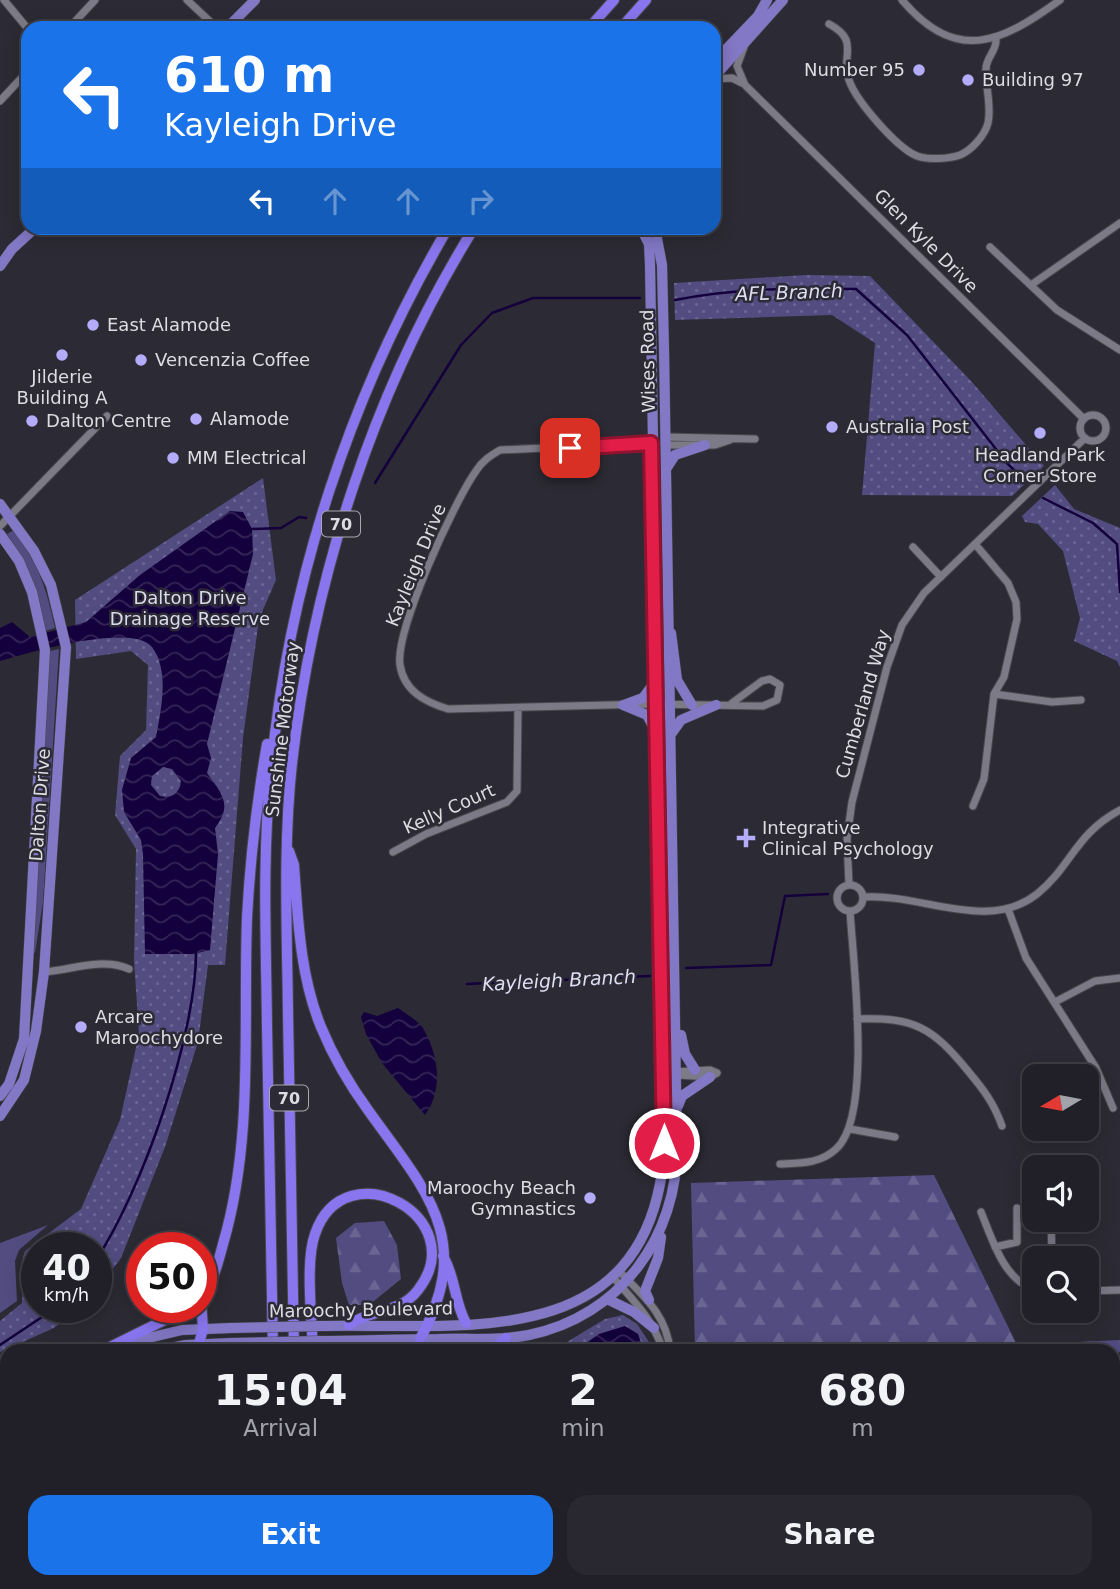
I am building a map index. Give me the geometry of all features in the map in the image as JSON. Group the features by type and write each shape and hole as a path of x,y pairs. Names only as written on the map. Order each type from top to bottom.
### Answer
{"highway":[{"path":"595,21 614,0"},
{"path":"627,21 646,0"},
{"name":"Sunshine Motorway","path":"273,1344 265,883 276,726 300,594 332,482 382,355 444,235"},
{"name":"Sunshine Motorway","path":"294,1344 287,845 292,765 308,660 358,470 399,371 434,298 470,235"},
{"path":"217,1263 234,1201 243,1131 251,862 265,753 276,726"},
{"path":"287,845 294,865 306,973 320,1025 347,1079 418,1178 430,1199 440,1227 443,1256 441,1288 420,1339"},
{"path":"313,1344 312,1250 317,1229 324,1216 342,1201 363,1194 387,1196 408,1206 423,1224 430,1247 428,1272 416,1292 403,1304 386,1311 360,1316 348,1325"},
{"path":"443,1256 453,1272 457,1306 466,1323"},
{"path":"116,1344 159,1323"},
{"path":"199,1344 203,1323"},
{"path":"499,1344 506,1338"}],"main road":[{"path":"234,21 255,0"},
{"path":"721,55 758,16 767,0"},
{"path":"721,70 783,0"},
{"path":"0,266 12,248 27,235"},
{"name":"Wises Road","path":"615,1273 639,1240 657,1197 663,1165 650,253 644,235"},
{"name":"Wises Road","path":"625,1284 645,1261 662,1229 676,1184 677,1110 662,265 656,235"},
{"name":"Kayleigh Drive","path":"651,443 665,441"},
{"path":"665,471 675,456 705,444"},
{"name":"Dalton Drive","path":"0,504 11,515 34,551 51,586 66,647 44,972 36,1031 24,1080 0,1116"},
{"name":"Dalton Drive","path":"0,534 19,561 32,592 45,650 27,950 25,1029 19,1059 0,1096"},
{"path":"667,619 676,648 677,680 692,705"},
{"path":"623,705 643,698 656,680"},
{"path":"623,705 647,715 657,739"},
{"path":"670,740 678,722 716,705"},
{"path":"27,950 30,956 41,954 43,919 49,904"},
{"path":"674,990 682,1045 695,1070"},
{"path":"19,1059 25,1055 32,1021 36,1031"},
{"path":"677,1110 682,1096 710,1077"},
{"path":"649,1300 645,1291 658,1258 662,1229"},
{"name":"Maroochy Boulevard","path":"126,1344 170,1332 203,1329 504,1323 543,1316 571,1304 615,1273"},
{"name":"Maroochy Boulevard","path":"224,1344 506,1338 553,1328 584,1315 625,1284"},
{"path":"607,1299 634,1312 654,1328"}],"street":[{"path":"4,0 21,21"},
{"path":"76,21 95,0"},
{"path":"187,0 210,21"},
{"path":"902,0 918,18 944,34 971,40 996,39 1060,0"},
{"path":"829,24 839,29 848,44 848,75 854,90 902,146 913,154 928,158 961,154 983,132 988,121 986,64 996,47 996,39"},
{"path":"745,85 737,66 747,42"},
{"path":"0,101 21,78"},
{"path":"721,78 732,78 745,85"},
{"name":"Glen Kyle Drive","path":"745,85 1084,419"},
{"path":"1031,285 1067,263 1120,223"},
{"path":"990,247 1057,310 1120,350"},
{"path":"0,526 107,416"},
{"path":"1090,416 1099,417 1105,428 1098,440 1085,438 1080,428 1084,419 1090,416"},
{"path":"665,441 716,436 731,440"},
{"name":"Cumberland Way","path":"849,885 849,818 895,639 915,604 1085,438"},
{"path":"665,441 705,444 755,439"},
{"name":"Kayleigh Drive","path":"651,443 500,450 487,457 476,471 448,522 399,649 401,668 410,688 427,703 448,709 770,704 777,700 780,685 770,679 762,681 732,704"},
{"path":"973,806 984,779 993,694 1004,677 1017,627 1016,602 1008,583 975,544"},
{"path":"913,547 941,577"},
{"path":"993,694 1052,702 1081,701"},
{"name":"Kelly Court","path":"393,852 426,834 507,802 517,792 518,708"},
{"path":"864,897 899,898 977,911 1008,909 1038,894 1085,834 1120,810"},
{"path":"849,885 857,886 864,897 861,905 850,911 842,908 837,901 838,892 849,885"},
{"path":"1008,909 1026,958 1096,1068 1114,1108"},
{"path":"780,1164 813,1162 835,1150 850,1129 856,1105 857,1019 850,911"},
{"path":"44,972 82,966 121,965 129,968"},
{"path":"1055,1002 1095,981 1120,978"},
{"path":"857,1019 901,1020 927,1029 940,1039 994,1103 1002,1126"},
{"path":"663,1074 710,1077 717,1073 695,1070 676,1074"},
{"path":"850,1129 895,1137"},
{"path":"995,1247 1017,1242 1017,1208"},
{"path":"981,1212 995,1247 1016,1280 1022,1283"},
{"path":"615,1273 654,1328 660,1344"},
{"path":"625,1284 649,1300 664,1324 668,1344"},
{"path":"1099,1291 1120,1290"}],"green space":[{"path":"806,275 870,276 972,382 1044,466 1012,496 862,495 875,343 832,315 675,320 674,283"},
{"name":"Dalton Drive Drainage Reserve","path":"263,478 276,580 259,619 243,738 225,965 208,965 198,1042 165,1147 131,1232 126,1232 126,1245 121,1258 112,1270 112,1232 50,1232 81,1209 120,1120 139,1034 134,960 136,849 115,815 120,756 146,730 148,665 131,651 76,659 75,600"},
{"path":"1055,485 1074,509 1120,528 1120,667 1117,661 1074,641 1080,618 1063,551 1038,524 1025,522 1022,516"},
{"path":"14,530 29,552 40,577 55,628 45,631 24,560 7,534"},
{"path":"59,649 43,902 35,953 31,950 50,651"},
{"path":"934,1175 1017,1344 695,1344 691,1183"},
{"path":"384,1221 397,1245 401,1279 369,1305 349,1305 342,1283 336,1238 355,1223"},
{"path":"48,1225 40,1232 29,1232"},
{"path":"21,1235 21,1248 15,1261 17,1301 0,1313 0,1243"},
{"name":"Dalton Drive Drainage Reserve","path":"21,1304 21,1323 60,1323 18,1344 0,1344 0,1321"},
{"path":"623,1315 637,1324 650,1344 564,1344 605,1319"},
{"path":"1120,1340 1120,1344 1038,1344"}],"water":[{"path":"230,511 243,512 252,529 253,554 207,744 211,758 207,773 221,794 224,806 215,828 218,854 210,950 193,954 145,954 141,840 124,812 122,790 131,758 156,737 160,715 163,691 161,667 152,647 141,640 103,638 55,646 0,661 0,628 12,622 30,637 86,622 140,575","holes":["163,767 172,769 181,781 179,789 172,796 160,796 151,785 152,776"]},
{"path":"398,1008 422,1027 436,1062 435,1095 425,1115 382,1063 366,1034 361,1017 364,1012 377,1016"},
{"path":"625,1326 638,1334 642,1344 585,1344 599,1334"}],"waterway":[{"name":"AFL Branch","path":"675,300 742,291 856,289 907,335 1006,462 1026,482"},
{"name":"AFL Branch","path":"375,483 461,345 492,313 533,298 640,298"},
{"name":"AFL Branch","path":"1043,498 1093,523 1117,544 1120,592"},
{"name":"AFL Branch","path":"252,529 281,528 299,517 306,518"},
{"name":"Kayleigh Branch","path":"686,968 771,965 785,896 828,894"},
{"path":"112,1233 131,1195 163,1112 187,1026 194,987 196,953"},
{"name":"Kayleigh Branch","path":"467,984 650,976"},
{"path":"2,1344 33,1323"}],"place":[{"name":"Number 95","path":"919,70"},
{"name":"Building 97","path":"968,80"},
{"name":"East Alamode","path":"93,325"},
{"name":"Jilderie Building A","path":"62,355"},
{"name":"Vencenzia Coffee","path":"141,360"},
{"name":"Alamode","path":"196,419"},
{"name":"Dalton Centre","path":"32,421"},
{"name":"Australia Post","path":"832,427"},
{"name":"Headland Park Corner Store","path":"1040,433"},
{"name":"MM Electrical","path":"173,458"},
{"name":"Integrative Clinical Psychology","path":"746,838"},
{"name":"Arcare Maroochydore","path":"81,1027"},
{"name":"Maroochy Beach Gymnastics","path":"590,1198"}],"route":[{"path":"570,448 637,446 651,443 664,1143"}]}
